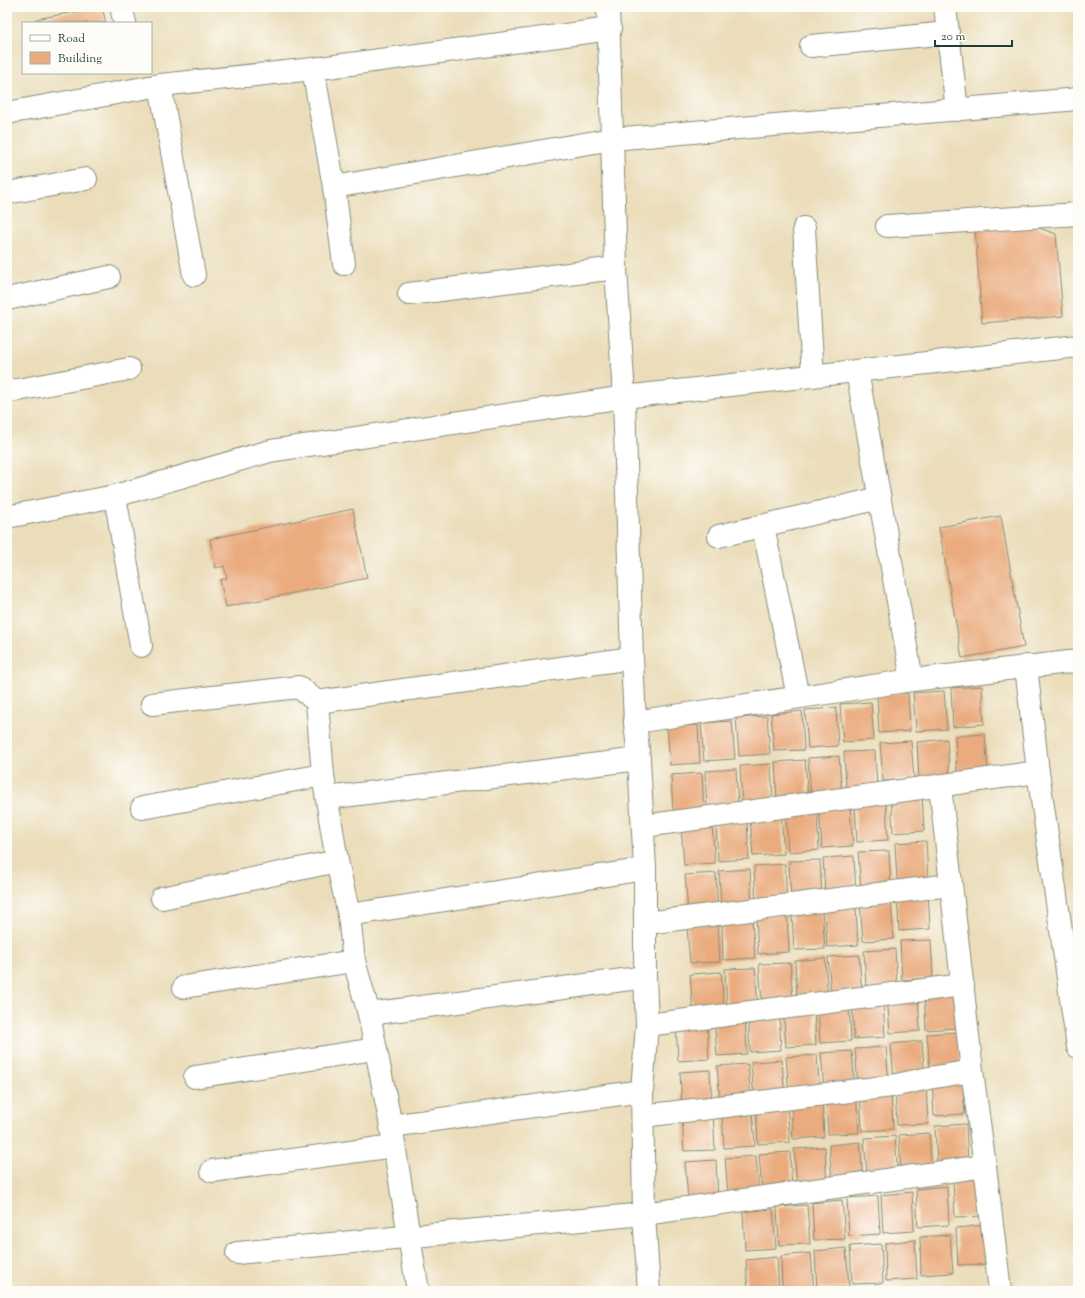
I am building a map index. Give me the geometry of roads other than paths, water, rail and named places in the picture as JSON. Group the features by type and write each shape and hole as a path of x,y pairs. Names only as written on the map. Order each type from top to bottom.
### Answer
{"street":[{"path":"121,7 125,22"},
{"path":"608,7 610,29 616,268 624,397 632,658 635,722 639,758 646,869 645,977 647,1025 642,1091 644,1214 649,1291"},
{"path":"945,7 957,110"},
{"path":"7,113 136,81 160,85 313,70 610,29"},
{"path":"811,46 948,33"},
{"path":"313,70 334,187 344,264"},
{"path":"160,85 194,275"},
{"path":"334,187 612,139 1078,99"},
{"path":"7,193 86,179"},
{"path":"887,226 1078,214"},
{"path":"804,228 813,376"},
{"path":"408,294 616,268"},
{"path":"7,299 109,277"},
{"path":"7,517 115,496 270,451 624,397 1078,346"},
{"path":"7,392 129,369"},
{"path":"857,371 912,680"},
{"path":"115,496 141,646"},
{"path":"719,536 880,498"},
{"path":"763,526 798,697"},
{"path":"317,702 632,658"},
{"path":"635,722 912,680 1078,661"},
{"path":"1026,666 1038,772 1078,1038"},
{"path":"152,704 299,687 317,702 323,775 337,861 348,915 354,961 369,1014 393,1136 408,1237 418,1291"},
{"path":"327,798 639,758"},
{"path":"644,826 1038,772"},
{"path":"142,808 323,775"},
{"path":"940,786 972,1071 1000,1291"},
{"path":"162,898 337,861"},
{"path":"348,915 646,869"},
{"path":"646,923 950,884"},
{"path":"184,987 354,961"},
{"path":"369,1014 645,977"},
{"path":"647,1025 963,985"},
{"path":"195,1078 375,1049"},
{"path":"643,1116 892,1086 972,1071"},
{"path":"212,1171 393,1136 642,1091"},
{"path":"237,1253 644,1214 985,1166"}]}
